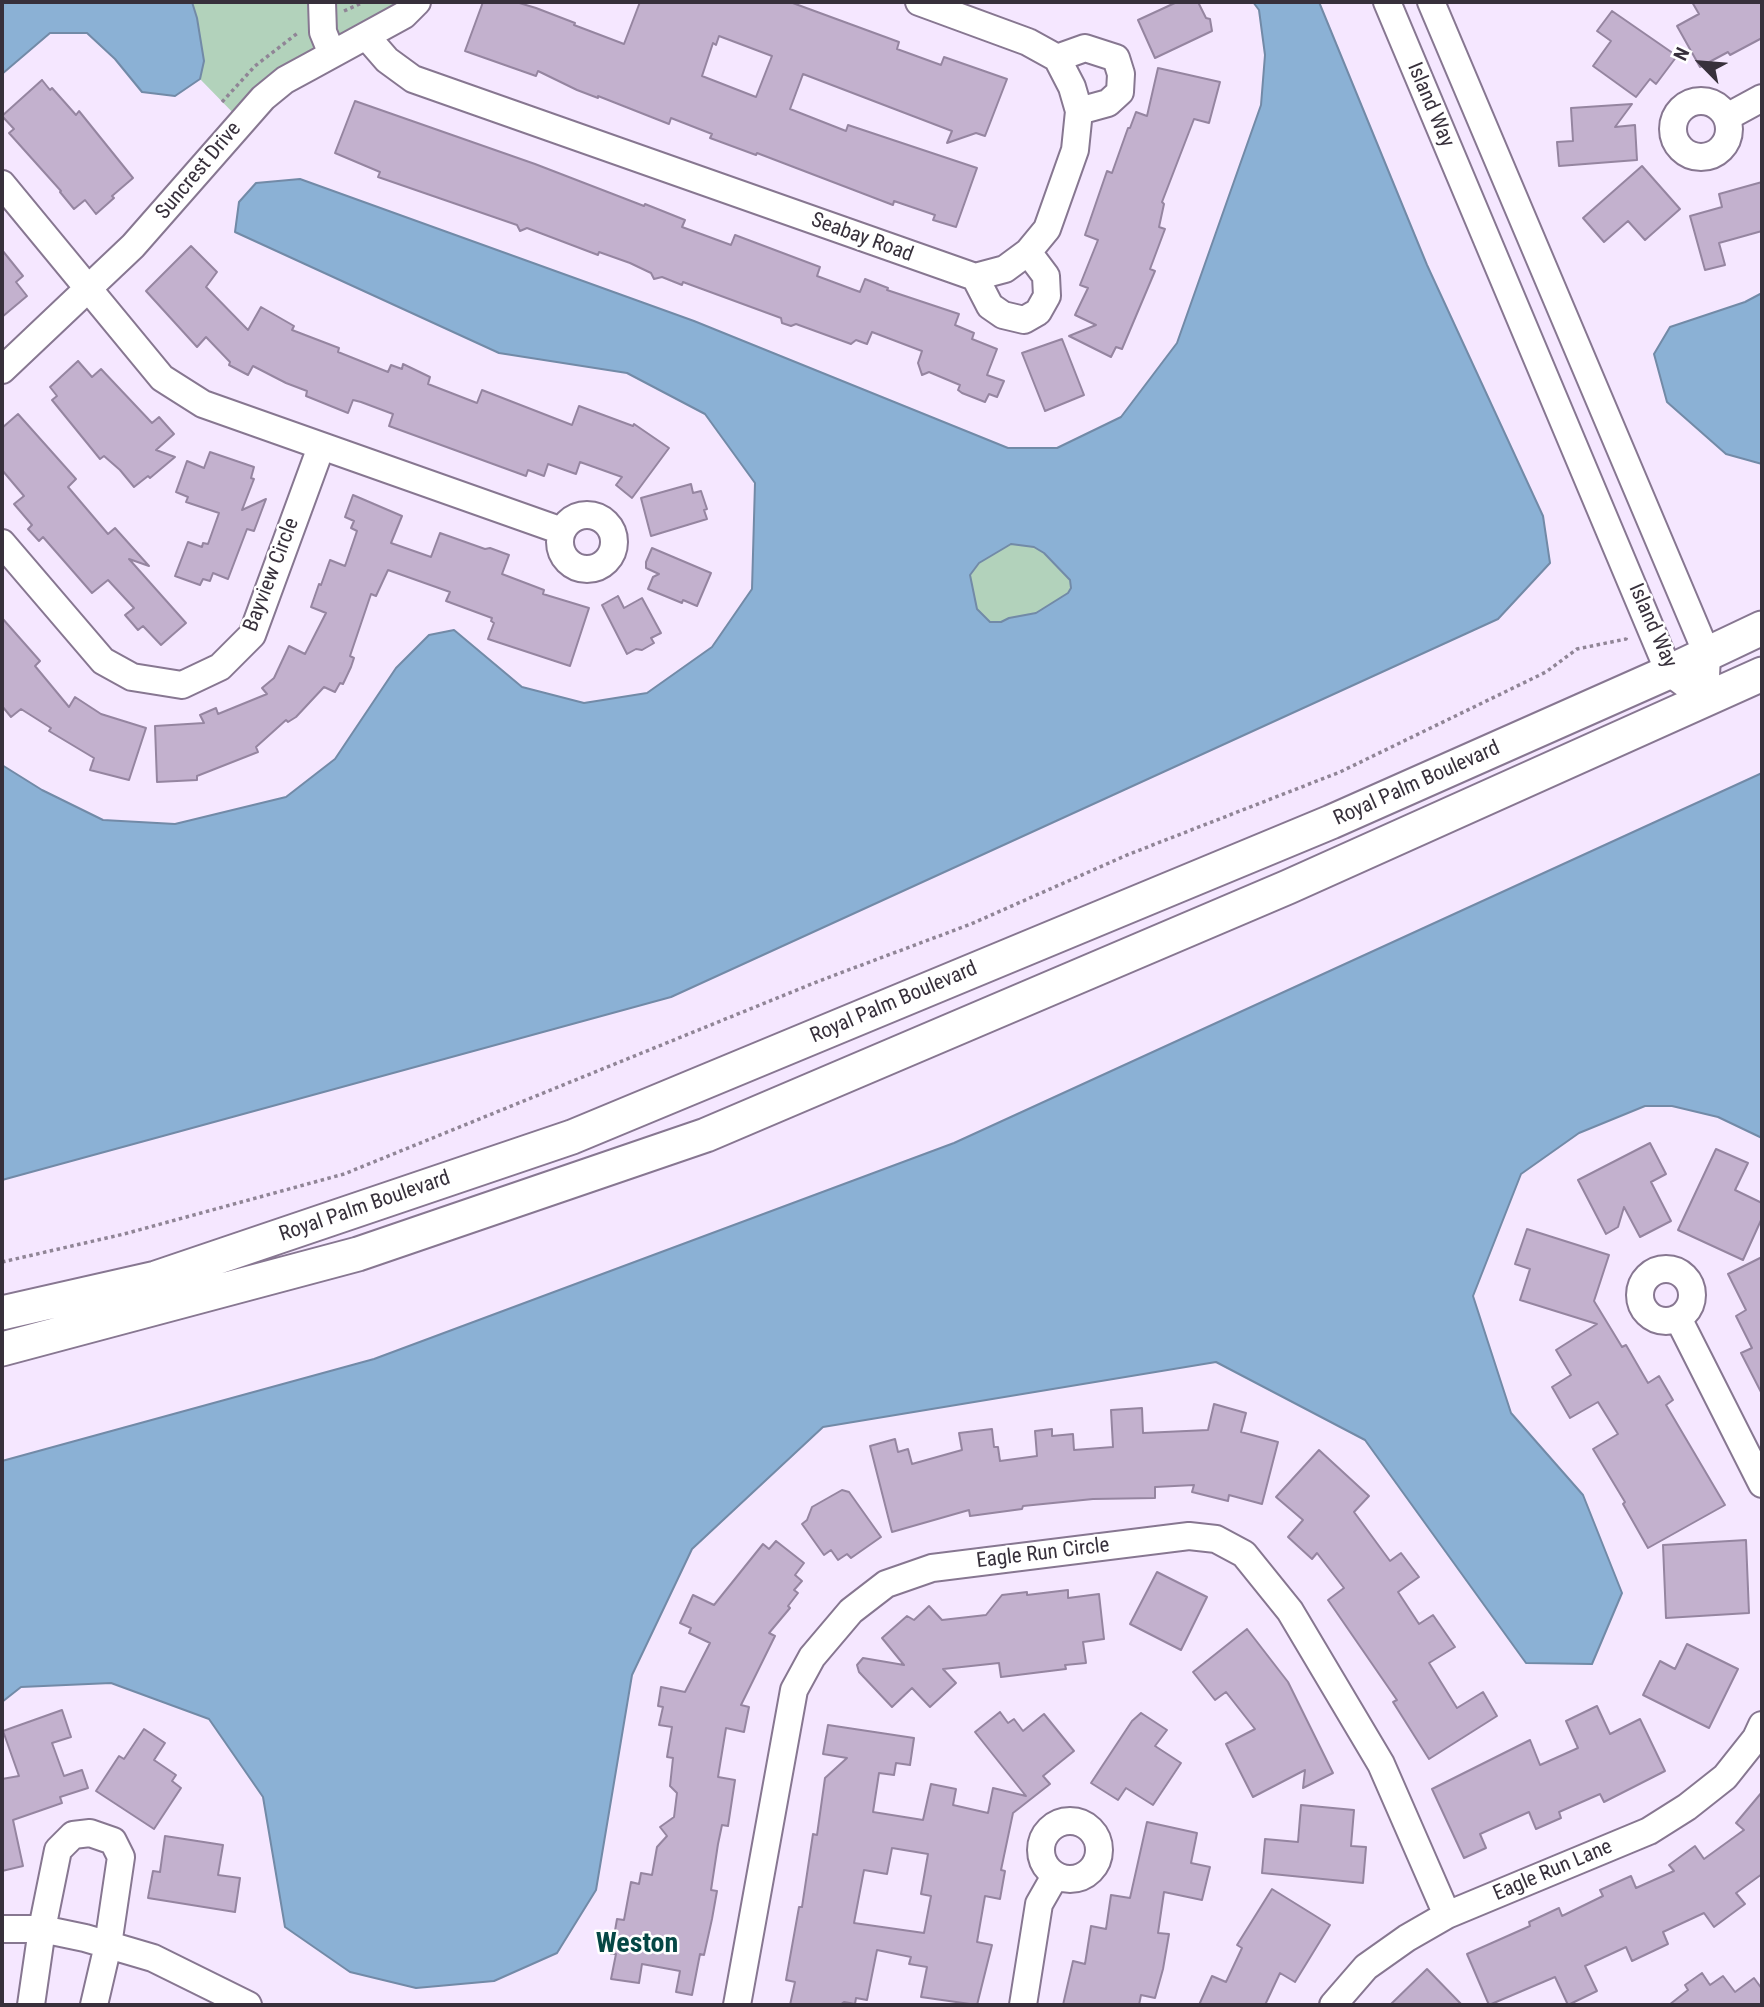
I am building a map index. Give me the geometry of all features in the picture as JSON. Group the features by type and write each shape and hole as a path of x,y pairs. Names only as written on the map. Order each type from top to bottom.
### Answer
{"main road":[{"name":"Royal Palm Boulevard","path":"2,1313 156,1278 572,1137 1331,822 1762,628"},
{"name":"Royal Palm Boulevard","path":"2,1349 358,1254 706,1135 1288,887 1762,674"}],"street":[{"name":"Suncrest Drive","path":"2,370 153,225 263,98 285,80 404,15 417,2"},
{"path":"919,2 1028,43 1057,58 1072,87 1079,111 1075,150 1047,229 1028,251 1005,269 975,277 990,306 1003,315 1024,320 1038,312 1047,296 1046,276 1028,251"},
{"name":"Island Way","path":"1387,2 1669,672 1705,699"},
{"name":"Island Way","path":"1431,2 1707,654 1705,699"},
{"path":"322,11 323,32 332,54"},
{"name":"Seabay Road","path":"367,37 387,60 413,79 975,277"},
{"path":"1057,58 1085,48 1116,58 1121,74 1120,92 1108,103 1079,111"},
{"path":"1727,117 1762,98"},
{"path":"2,184 162,378 203,404 562,531"},
{"name":"Bayview Circle","path":"2,543 103,661 131,677 182,685 220,667 252,635 321,447"},
{"path":"1678,1318 1762,1484"},
{"name":"Eagle Run Circle","path":"737,2005 794,1690 812,1657 850,1611 886,1584 932,1568 1189,1536 1216,1539 1244,1554 1290,1611 1381,1764 1447,1915"},
{"name":"Eagle Run Lane","path":"1333,2005 1366,1967 1407,1938 1447,1915 1649,1831 1687,1807 1725,1777 1762,1725"},
{"path":"31,2005 42,1929 58,1850 73,1835 90,1833 113,1841 121,1857 108,1945 94,2005"},
{"path":"1023,2005 1039,1904 1055,1876"},
{"path":"2,1929 42,1929 153,1958 248,2005"}],"path":[{"path":"222,102 255,66 322,11 364,2"},
{"path":"2,1262 124,1234 344,1174 819,981 971,925 1127,855 1340,772 1546,672 1577,649 1626,639 1629,631"}],"green space":[{"path":"192,2 417,2 241,121 200,79 204,61"},
{"path":"1011,543 1034,547 1044,553 1070,580 1071,588 1068,593 1036,613 1001,622 990,622 977,609 970,575 979,563"}],"water":[{"path":"2,2 192,2 204,61 200,79 175,96 142,92 115,59 87,33 50,33 2,74"},
{"path":"1253,2 1319,2 1427,265 1543,516 1550,563 1498,619 671,997 2,1180 2,765 42,790 103,820 175,824 286,797 335,759 396,668 429,635 454,630 522,687 584,703 647,693 712,647 752,589 755,483 705,414 627,373 499,353 235,232 239,202 256,183 300,179 694,321 1008,448 1057,448 1121,417 1177,343 1261,105 1265,55 1259,10","holes":["1011,544 1034,547 1044,553 1070,580 1071,588 1068,593 1036,613 1001,622 990,622 977,609 970,575 979,563"]},
{"path":"1762,293 1762,464 1726,454 1667,402 1654,354 1670,327 1745,302"},
{"path":"1762,773 1762,1138 1718,1117 1672,1106 1645,1106 1579,1133 1521,1174 1473,1296 1511,1413 1583,1495 1622,1593 1592,1664 1526,1663 1365,1440 1216,1362 823,1427 692,1549 632,1675 596,1890 557,1953 494,1981 416,1988 350,1972 285,1927 263,1797 209,1719 111,1683 21,1687 2,1702 2,1461 374,1359 954,1143"}],"building":[{"path":"483,2 516,2 624,44 640,2 790,2 899,42 897,49 941,65 944,57 1007,79 985,136 976,133 947,143 952,131 803,74 790,109 846,131 848,125 977,168 956,227 933,220 935,215 894,201 893,205 710,138 712,134 671,118 669,124 577,90 538,71 536,76 465,51","holes":["719,36 772,56 756,97 702,76 713,43 716,45"]},
{"path":"1177,2 1198,2 1206,18 1210,19 1212,31 1155,58 1138,20"},
{"path":"1692,2 1762,2 1762,38 1700,67 1677,26 1699,14"},
{"path":"1612,11 1677,56 1656,84 1650,79 1636,97 1593,66 1611,41 1597,31"},
{"path":"1158,68 1220,82 1209,123 1194,119 1162,202 1164,204 1159,227 1165,229 1150,269 1155,271 1122,349 1116,347 1111,357 1069,336 1096,325 1075,315 1088,288 1080,285 1098,240 1085,235 1107,171 1112,173 1136,112 1147,116"},
{"path":"42,80 76,115 79,111 133,178 96,214 85,200 74,209 9,133 14,129 2,116"},
{"path":"355,101 535,164 644,206 645,204 685,220 682,227 731,245 735,235 820,267 817,276 860,292 865,279 888,288 887,290 959,314 955,325 974,333 972,339 997,349 987,375 1004,381 997,397 989,394 985,402 962,393 958,390 960,385 929,372 922,375 918,363 922,351 872,332 867,344 856,340 851,344 796,324 791,326 782,323 781,318 683,282 682,285 662,277 654,279 651,273 630,263 599,252 598,255 527,228 520,231 517,225 378,177 380,172 335,153"},
{"path":"1632,104 1615,127 1635,125 1637,160 1559,166 1557,142 1573,141 1571,108"},
{"path":"1642,166 1680,209 1645,240 1628,221 1604,242 1583,218"},
{"path":"1762,182 1762,231 1719,243 1725,265 1705,270 1690,216 1722,207 1719,194"},
{"path":"191,246 217,272 206,287 248,330 261,307 294,326 292,330 339,348 338,352 388,372 391,365 402,369 403,364 430,377 428,384 477,403 482,390 572,425 579,406 633,426 634,424 669,448 632,498 616,485 622,477 580,462 576,474 548,464 544,476 528,470 526,476 389,426 393,414 361,402 353,400 348,413 306,396 307,391 253,366 248,375 229,365 230,362 206,337 197,347 146,291"},
{"path":"2,250 23,276 16,282 27,296 2,317"},
{"path":"1062,339 1084,395 1045,411 1022,353"},
{"path":"78,361 92,377 101,369 152,423 159,417 174,434 156,450 175,457 150,478 148,476 134,487 104,456 100,459 52,400 57,396 50,387"},
{"path":"18,414 76,479 68,487 108,534 115,528 149,566 129,559 186,623 161,645 143,626 138,630 125,615 134,608 108,580 92,593 43,537 39,541 28,529 32,525 14,504 24,496 2,470 2,428"},
{"path":"210,452 254,467 251,478 254,479 242,510 266,499 254,531 247,529 228,579 213,573 210,581 203,579 200,585 175,576 188,542 202,547 203,543 208,544 219,513 186,502 188,497 176,492 187,461 204,468"},
{"path":"691,484 693,493 701,491 707,519 651,536 641,498"},
{"path":"353,495 402,516 391,543 431,557 440,533 485,549 490,548 509,555 502,574 544,590 543,594 589,608 570,666 488,639 494,623 492,618 446,601 450,592 388,570 376,596 371,594 350,656 354,658 351,667 343,684 340,683 335,692 324,687 296,717 288,722 286,720 256,747 258,752 197,776 197,780 157,782 155,726 204,723 200,715 216,708 218,714 267,694 262,688 274,678 289,646 305,654 326,613 311,607 319,584 321,585 330,560 345,566 357,531 351,528 354,521 345,517"},
{"path":"652,548 711,573 697,606 648,589 653,577 659,574 646,568"},
{"path":"618,596 624,608 642,598 661,633 651,638 654,643 627,654 602,605"},
{"path":"2,618 40,661 35,666 69,707 75,697 101,714 146,728 129,780 90,770 94,758 49,731 51,728 21,709 11,717 2,706"},
{"path":"1650,1143 1666,1174 1651,1182 1671,1221 1640,1237 1624,1207 1618,1227 1606,1234 1578,1180"},
{"path":"1716,1149 1748,1163 1735,1190 1762,1203 1762,1218 1743,1260 1678,1230"},
{"path":"1527,1229 1609,1255 1594,1301 1622,1347 1626,1345 1648,1383 1659,1376 1673,1400 1666,1405 1725,1505 1648,1548 1623,1504 1625,1502 1593,1449 1618,1434 1598,1402 1570,1418 1552,1387 1571,1375 1556,1350 1597,1324 1520,1300 1530,1269 1515,1264"},
{"path":"1762,1257 1762,1394 1741,1353 1752,1348 1736,1316 1746,1310 1728,1274"},
{"path":"1214,1404 1246,1413 1241,1432 1278,1442 1262,1504 1229,1495 1228,1501 1192,1492 1194,1485 1155,1487 1155,1498 1093,1499 1023,1506 1022,1509 970,1516 969,1510 892,1532 870,1446 895,1439 898,1452 908,1449 912,1464 962,1450 959,1433 992,1429 994,1447 998,1447 1000,1461 1037,1456 1035,1431 1052,1429 1052,1436 1073,1434 1074,1450 1113,1447 1111,1410 1142,1408 1143,1433 1208,1430"},
{"path":"1319,1450 1369,1496 1354,1512 1390,1561 1401,1553 1419,1577 1398,1592 1419,1624 1433,1615 1455,1647 1429,1663 1457,1708 1483,1692 1497,1716 1429,1759 1393,1702 1397,1700 1328,1600 1344,1588 1317,1553 1312,1559 1288,1537 1303,1520 1276,1497"},
{"path":"842,1490 849,1492 881,1537 851,1558 847,1554 838,1560 831,1550 824,1555 802,1524 807,1520 812,1507"},
{"path":"1746,1540 1749,1613 1666,1618 1663,1545"},
{"path":"776,1541 804,1563 795,1575 802,1581 794,1590 798,1593 788,1606 790,1608 769,1633 775,1636 741,1705 749,1707 744,1732 726,1728 718,1777 735,1780 728,1826 722,1825 718,1844 711,1890 717,1891 712,1919 704,1955 700,1954 692,1995 676,1992 680,1971 642,1964 639,1983 611,1979 616,1954 611,1954 617,1919 624,1920 631,1882 639,1884 641,1873 652,1875 657,1847 667,1836 660,1827 674,1817 677,1793 670,1786 673,1758 667,1757 672,1727 659,1725 663,1707 658,1706 661,1687 685,1692 710,1643 689,1633 691,1628 680,1623 693,1595 714,1605 763,1544 769,1549"},
{"path":"1157,1572 1207,1597 1181,1650 1130,1624"},
{"path":"1068,1590 1068,1598 1099,1594 1104,1639 1083,1642 1086,1663 1065,1665 1066,1669 1001,1677 999,1663 943,1669 956,1683 930,1707 912,1688 892,1707 859,1672 857,1665 863,1658 904,1665 882,1638 907,1616 914,1620 929,1606 942,1620 986,1615 1002,1595"},
{"path":"1247,1629 1288,1682 1333,1773 1303,1788 1305,1770 1253,1797 1226,1744 1255,1729 1226,1692 1215,1700 1193,1672"},
{"path":"1687,1644 1738,1669 1709,1728 1643,1695 1660,1661 1675,1669"},
{"path":"1597,1706 1610,1734 1640,1719 1665,1771 1604,1802 1600,1794 1559,1812 1561,1818 1536,1829 1529,1812 1480,1834 1486,1848 1464,1858 1432,1789 1530,1740 1540,1765 1578,1748 1566,1721"},
{"path":"62,1710 71,1737 52,1743 64,1776 82,1770 88,1788 60,1797 62,1803 13,1820 23,1866 2,1871 2,1779 19,1776 3,1731"},
{"path":"1000,1712 1008,1723 1014,1719 1023,1731 1044,1714 1074,1751 1043,1776 1050,1784 1013,1813 1001,1870 1005,1871 1000,1899 985,1896 977,1942 992,1945 977,2005 921,1997 927,1967 909,1964 911,1957 877,1950 867,2000 856,1998 855,2004 844,2002 840,2005 790,2005 795,1982 786,1980 799,1907 802,1907 813,1834 817,1835 825,1778 847,1758 823,1754 828,1725 914,1738 910,1765 896,1763 894,1775 879,1773 873,1812 923,1820 931,1784 956,1789 953,1805 988,1813 993,1788 1026,1796 975,1732","holes":["892,1848 928,1854 921,1894 931,1896 924,1933 854,1923 864,1870 887,1874"]},
{"path":"1141,1713 1167,1730 1155,1746 1181,1763 1153,1805 1126,1788 1118,1800 1091,1783 1132,1721"},
{"path":"144,1729 165,1743 154,1760 176,1775 172,1781 181,1788 154,1829 96,1791 119,1756 124,1759"},
{"path":"1762,1792 1762,1874 1736,1893 1745,1904 1714,1927 1704,1913 1663,1932 1668,1944 1632,1961 1626,1947 1585,1966 1597,1991 1568,2005 1555,1977 1489,2005 1467,1954 1530,1926 1529,1922 1559,1908 1562,1916 1603,1896 1600,1890 1631,1876 1636,1888 1674,1871 1669,1865 1695,1846 1704,1859 1744,1830 1736,1823"},
{"path":"1301,1805 1354,1810 1351,1846 1366,1847 1363,1883 1262,1873 1265,1839 1298,1842"},
{"path":"1147,1822 1197,1833 1191,1863 1210,1867 1202,1900 1164,1892 1158,1933 1169,1934 1155,1998 1141,1995 1139,2005 1063,2005 1073,1961 1085,1964 1091,1926 1106,1929 1111,1895 1130,1898"},
{"path":"165,1836 223,1845 218,1875 240,1878 235,1912 148,1898 153,1871 160,1872"},
{"path":"1272,1889 1330,1925 1295,1982 1280,1973 1265,2005 1199,2005 1212,1976 1226,1982 1242,1948 1237,1945"},
{"path":"1427,1969 1462,2005 1390,2005"},
{"path":"1702,1973 1710,1985 1723,1976 1735,1992 1754,1978 1762,1989 1762,2005 1669,2005 1688,1990 1685,1985"}],"district":[{"name":"Weston","path":"637,1945"}]}
